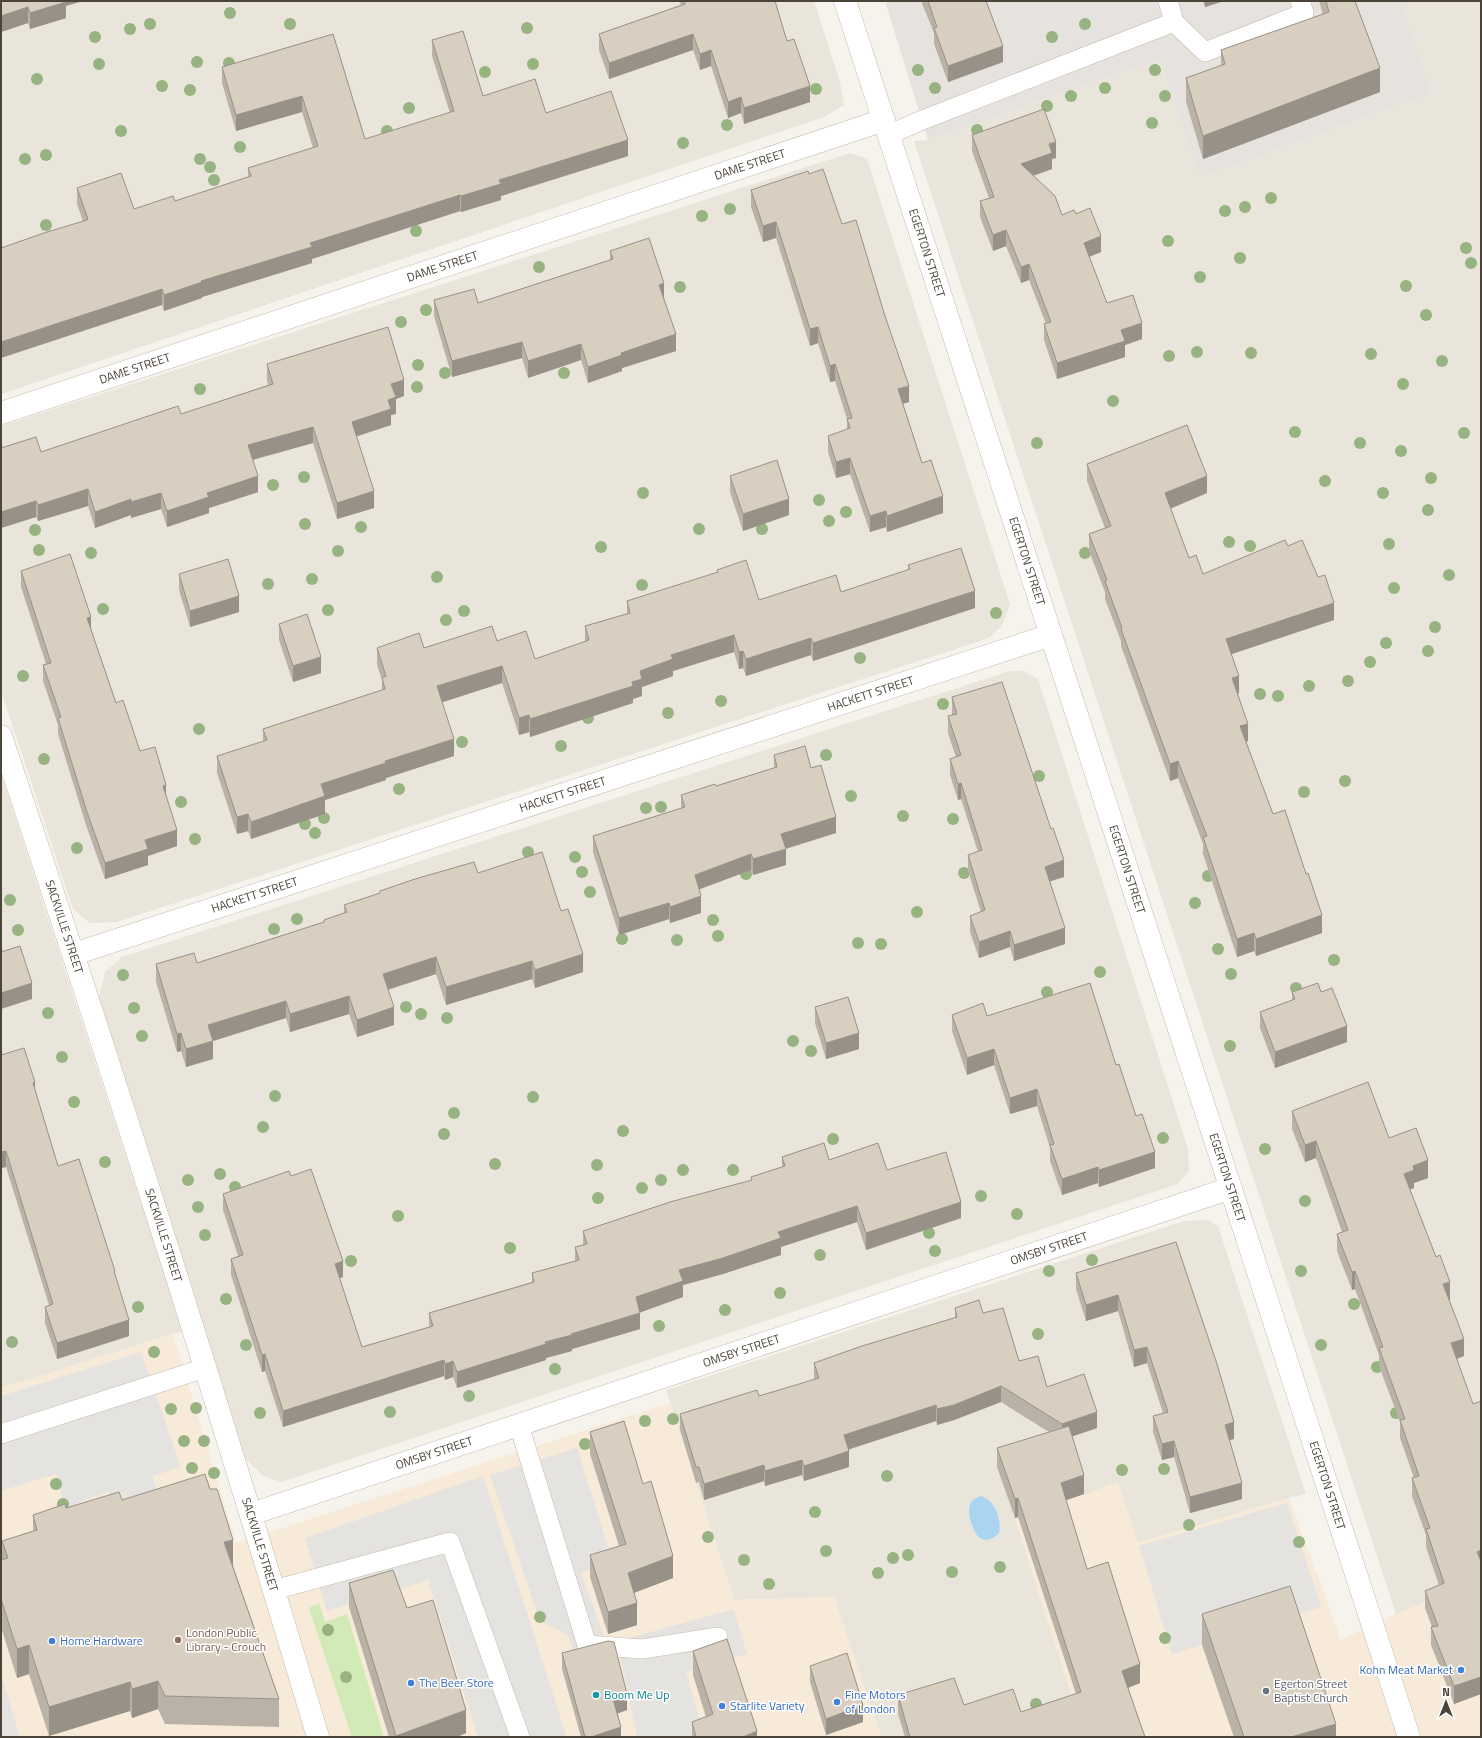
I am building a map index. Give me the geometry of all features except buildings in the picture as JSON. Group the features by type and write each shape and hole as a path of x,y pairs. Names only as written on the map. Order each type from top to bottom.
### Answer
{"street":[{"name":"EGERTON STREET","path":"845,1 1409,1737"},
{"name":"DAME STREET","path":"1,413 886,128"},
{"name":"HACKETT STREET","path":"74,954 1051,635"},
{"name":"SACKVILLE STREET","path":"1,736 74,954 251,1514 318,1737"},
{"name":"OMSBY STREET","path":"251,1514 1231,1188"}],"lane":[{"path":"1168,1 1174,22 1205,52 1304,13 1300,1"},
{"path":"886,128 920,121 1174,22"},
{"path":"1,1434 205,1368"},
{"path":"519,1425 587,1645 642,1649 718,1637"},
{"path":"274,1590 450,1542 520,1737"}],"shaded area":[{"path":"1,1 814,1 840,82 844,105 824,117 1,394"},
{"path":"885,1 1402,1 1431,93 1201,178 1159,60 928,140"},
{"path":"1402,1 1481,1 1481,1580 1396,1614 914,141 928,140 1159,60 1201,178 1431,93"},
{"path":"850,153 867,159 1010,604 1002,626 989,638 117,922 90,923 73,909 1,691 1,426"},
{"path":"1010,671 1023,671 1038,679 1188,1149 1189,1171 1178,1184 281,1482 263,1476 245,1458 99,998 105,972 122,957"},
{"path":"1,774 183,1332 1,1388"},
{"path":"1208,1220 1218,1226 1306,1494 1138,1543 1015,1519 1085,1737 881,1737 834,1597 734,1600 666,1390 1184,1221"},
{"path":"173,1334 236,1543 670,1403 734,1600 834,1597 881,1737 1,1737 1,1388"},
{"path":"141,1352 181,1467 153,1476 160,1502 117,1516 109,1491 65,1508 56,1474 1,1491 1,1396"},
{"path":"577,1448 613,1562 581,1573 607,1644 734,1609 747,1654 686,1672 704,1735 697,1737 637,1737 619,1649 575,1659 568,1635 540,1621 490,1475"},
{"path":"483,1476 566,1735 565,1737 478,1737 428,1580 327,1611 305,1538"},
{"path":"1118,1482 1138,1543 1289,1498 1341,1640 1396,1614 1481,1580 1481,1737 1085,1737 1015,1520"},
{"path":"1287,1503 1321,1607 1172,1654 1139,1546"},
{"path":"1,1673 20,1737 1,1737"}],"green space":[{"path":"319,1603 325,1622 347,1614 384,1737 352,1737 309,1608"}],"water":[{"path":"981,1496 986,1498 994,1506 1000,1528 999,1533 987,1540 982,1539 976,1534 973,1529 969,1513 972,1501"}],"place":[{"name":"London Public Library - Crouch","path":"178,1640"},
{"name":"Home Hardware","path":"52,1641"},
{"name":"Kohn Meat Market","path":"1461,1670"},
{"name":"The Beer Store","path":"411,1683"},
{"name":"Egerton Street Baptist Church","path":"1266,1691"},
{"name":"Boom Me Up","path":"596,1695"},
{"name":"Fine Motors of London","path":"837,1702"},
{"name":"Starlite Variety","path":"722,1706"}]}
